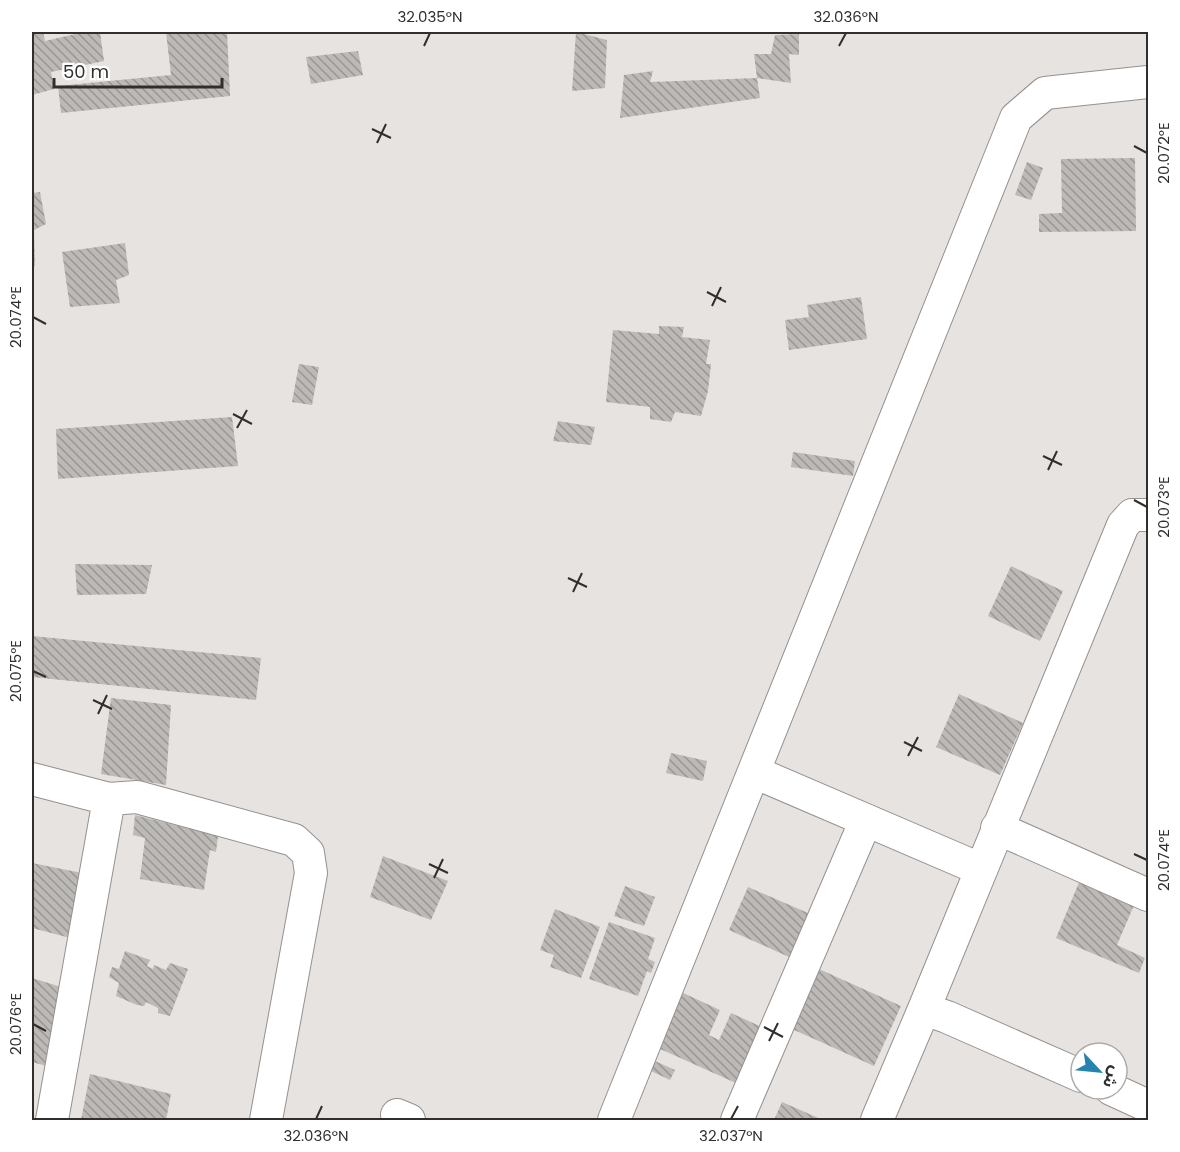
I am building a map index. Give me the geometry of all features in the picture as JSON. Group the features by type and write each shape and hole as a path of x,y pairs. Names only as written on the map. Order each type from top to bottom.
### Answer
{"street":[{"path":"614,1120 1017,118 1045,93 1149,82"},
{"path":"877,1120 1123,525 1132,514 1149,515"},
{"path":"754,772 980,869"},
{"path":"32,779 109,798 137,797 294,840 308,853 311,873 266,1120"},
{"path":"52,1120 109,798"},
{"path":"737,1120 866,820"},
{"path":"997,828 1149,895"},
{"path":"924,1009 1069,1071"},
{"path":"1129,1097 1149,1106"}],"building":[{"path":"32,32 43,32 45,41 84,32 100,32 104,61 51,72 54,89 32,95"},
{"path":"166,32 227,32 230,96 61,113 58,86 171,75"},
{"path":"576,32 607,40 605,88 572,91"},
{"path":"799,34 799,55 789,54 791,83 757,78 754,54 771,54 775,35"},
{"path":"358,51 363,75 311,84 306,57"},
{"path":"653,71 650,82 757,78 760,98 620,118 624,75"},
{"path":"1135,158 1136,231 1039,232 1039,214 1062,213 1061,159"},
{"path":"1027,162 1043,168 1031,200 1015,195"},
{"path":"40,192 46,224 34,230 35,266 32,267 32,193"},
{"path":"125,243 129,275 116,280 120,303 70,307 62,252"},
{"path":"861,297 867,339 789,350 785,320 809,317 807,305"},
{"path":"659,326 684,327 682,337 710,340 706,364 711,364 708,391 701,416 675,412 671,422 650,419 650,407 606,402 613,330 659,334"},
{"path":"299,364 319,367 312,405 292,402"},
{"path":"232,417 238,466 58,479 56,429"},
{"path":"558,421 595,427 591,445 553,441"},
{"path":"793,452 855,461 853,476 791,467"},
{"path":"75,564 152,565 146,594 77,595"},
{"path":"1011,566 1063,591 1040,641 988,616"},
{"path":"32,636 261,658 256,700 32,677"},
{"path":"959,694 1023,723 1000,775 936,747"},
{"path":"111,698 171,705 166,785 101,774"},
{"path":"671,753 707,761 703,781 666,773"},
{"path":"135,815 218,836 216,852 210,850 204,890 140,879 145,838 133,835"},
{"path":"383,856 448,881 431,920 370,897"},
{"path":"32,863 92,875 78,940 32,928"},
{"path":"1080,880 1135,903 1117,945 1145,958 1139,973 1056,938"},
{"path":"625,886 655,897 644,926 614,916"},
{"path":"748,887 808,913 789,957 729,930"},
{"path":"555,909 600,927 581,978 550,967 554,955 540,950"},
{"path":"609,922 655,938 648,959 655,962 651,973 647,971 638,996 589,979"},
{"path":"125,951 150,960 147,966 153,969 154,965 166,970 170,963 188,969 170,1016 158,1013 158,1008 146,1002 144,1006 137,1005 116,996 119,983 109,977 112,967 119,969"},
{"path":"819,969 901,1006 874,1066 792,1029"},
{"path":"32,978 71,990 61,1070 32,1062"},
{"path":"683,993 720,1010 709,1035 719,1040 731,1013 764,1028 738,1084 658,1048"},
{"path":"655,1061 675,1070 670,1080 651,1071"},
{"path":"90,1074 171,1094 166,1120 81,1120"},
{"path":"782,1102 823,1120 774,1120"}]}
